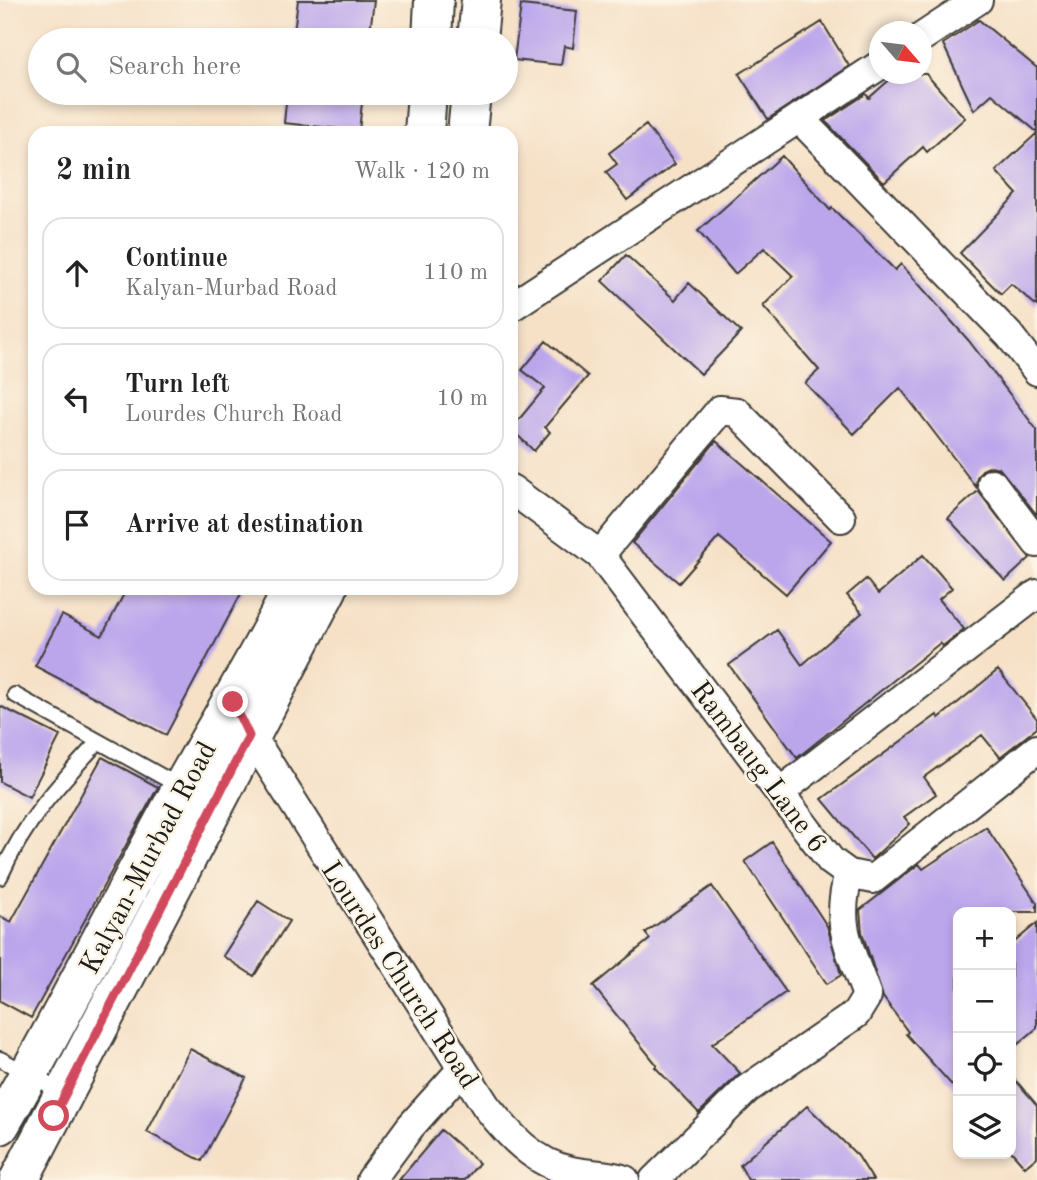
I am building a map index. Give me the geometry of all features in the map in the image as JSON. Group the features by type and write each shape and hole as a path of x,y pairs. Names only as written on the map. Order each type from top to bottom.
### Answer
{"main road":[{"path":"433,28 435,0"},
{"path":"478,28 481,0"},
{"path":"425,126 427,105"},
{"path":"468,126 470,105"},
{"name":"Kalyan-Murbad Road","path":"19,1180 249,736 281,644 292,595"},
{"name":"Kalyan-Murbad Road","path":"0,1125 15,1067 233,702 322,595"}],"street":[{"path":"932,30 978,0"},
{"path":"518,302 869,72"},
{"path":"799,118 1009,335 1037,370"},
{"path":"600,555 720,410 737,412 841,518"},
{"path":"992,483 1037,543"},
{"name":"Rambaug Lane 6","path":"518,494 600,555 831,861 849,874 873,879 1037,749"},
{"path":"780,792 1037,594"},
{"name":"Lourdes Church Road","path":"233,702 249,736 462,1069 512,1139 566,1175 625,1180"},
{"path":"654,1180 747,1089 856,1014 867,996 842,926 842,899 849,874"},
{"path":"371,1180 410,1127 462,1069"}],"lane":[{"path":"15,695 182,788"},
{"path":"0,877 15,842 44,800 98,742"},
{"path":"15,1067 65,1094"}],"building":[{"path":"298,0 374,0 370,28 294,28"},
{"path":"521,5 577,11 573,48 564,46 561,65 518,60"},
{"path":"979,20 1037,68 1037,132 992,94 974,110 943,44"},
{"path":"822,22 849,66 768,119 739,74"},
{"path":"932,81 965,118 927,152 923,147 884,182 825,121 866,94 869,98 885,84 932,84"},
{"path":"286,105 362,105 360,126 284,123"},
{"path":"646,125 675,164 627,200 606,172 617,164 609,153"},
{"path":"1037,133 1037,306 1011,284 1001,294 960,253 1017,194 996,171"},
{"path":"782,156 830,210 832,208 895,270 901,264 969,341 1037,430 1037,515 999,468 991,466 982,470 977,477 976,487 900,388 854,434 805,383 819,370 763,306 793,276 764,248 735,274 698,231"},
{"path":"626,255 675,300 689,283 741,332 701,374 602,281"},
{"path":"546,341 588,376 545,427 550,432 534,451 518,436 518,421 545,388 522,370"},
{"path":"716,441 831,541 786,594 719,537 679,583 632,543"},
{"path":"978,491 1030,558 1005,581 948,518"},
{"path":"923,555 952,588 939,599 964,629 943,646 940,643 797,758 729,665 777,630 802,665 862,613 847,595 866,579 878,594"},
{"path":"123,595 240,595 166,735 35,666 62,615 102,636"},
{"path":"998,670 1037,719 1037,728 1000,757 982,735 924,777 936,794 904,817 910,824 872,859 822,799 937,715 939,718"},
{"path":"0,706 60,736 29,797 0,782"},
{"path":"102,757 158,787 31,1018 0,1001 0,916 11,922"},
{"path":"986,827 1037,903 1037,912 1016,912 1016,907 953,907 953,1086 906,1034 908,1032 883,997 862,932 860,910 919,864 923,869"},
{"path":"772,842 827,926 841,975 827,984 745,861"},
{"path":"712,886 786,992 712,1044 740,1073 699,1113 655,1067 657,1065 593,986 650,939 645,933"},
{"path":"258,901 289,921 254,976 223,956"},
{"path":"1037,923 1037,1028 1016,1046 1016,970 1016,941"},
{"path":"190,1049 246,1078 202,1161 147,1132"},
{"path":"1016,1081 1037,1105 1037,1157 1025,1167 1016,1157"},
{"path":"807,1106 858,1156 873,1180 748,1180 740,1165"},
{"path":"441,1130 479,1163 465,1180 399,1180"}],"route":[{"path":"54,1116 249,736 233,702"}]}
